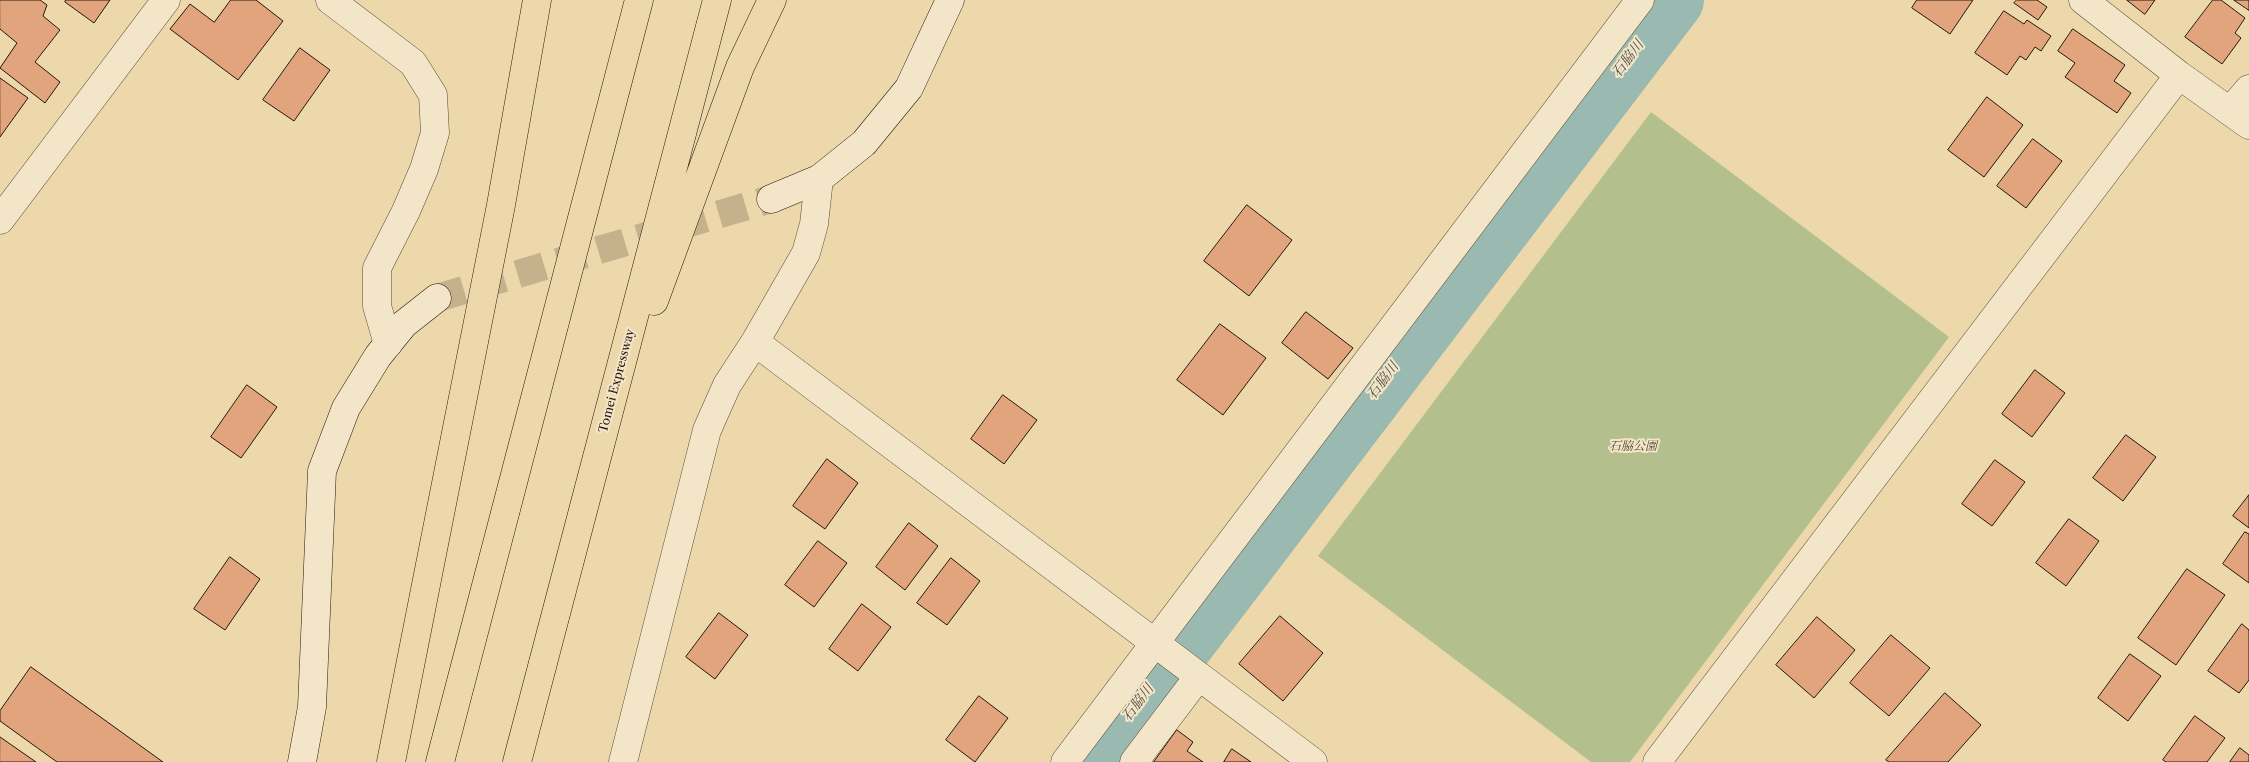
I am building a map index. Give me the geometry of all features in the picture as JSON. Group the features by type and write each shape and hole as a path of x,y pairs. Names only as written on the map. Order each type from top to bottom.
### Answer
{"highway":[{"path":"391,762 501,205 537,0"},
{"path":"440,762 639,0"},
{"name":"Tomei Expressway","path":"517,762 717,0"},
{"path":"598,453 740,66 772,0"}],"street":[{"path":"0,220 166,0"},
{"path":"330,0 412,63 433,95 435,133 424,169 406,211 377,268 377,306 388,344"},
{"path":"771,199 819,179 864,144 909,88 950,0"},
{"path":"1065,762 1640,0"},
{"path":"2083,0 2179,75 2240,118 2249,89"},
{"path":"1657,762 2179,75"},
{"path":"623,762 707,430 726,385 755,342 806,253 814,224 819,179"},
{"path":"302,762 312,707 322,471 346,408 378,356 404,324 437,298"},
{"path":"755,342 1313,762"},
{"path":"1134,762 1200,676"}],"green space":[{"name":"石脇公園","path":"1651,112 1949,337 1630,762 1591,762 1318,556"}],"building":[{"path":"0,0 40,0 47,5 43,16 60,30 35,62 60,82 45,103 0,68 17,43 0,29"},
{"path":"66,0 110,0 94,23 65,2"},
{"path":"231,0 256,0 283,21 238,80 170,29 190,4 214,22"},
{"path":"1917,0 1973,0 1950,34 1912,8"},
{"path":"2017,0 2037,0 2047,7 2038,20 2014,3"},
{"path":"2127,0 2155,0 2145,14"},
{"path":"2213,0 2221,0 2245,18 2235,33 2241,38 2222,64 2185,37"},
{"path":"2234,0 2249,0 2249,10"},
{"path":"2004,11 2024,24 2027,20 2051,36 2041,51 2035,47 2026,60 2020,56 2007,75 1975,53"},
{"path":"2073,29 2125,65 2114,81 2131,93 2117,113 2065,77 2075,63 2058,51"},
{"path":"300,48 330,70 294,121 263,100"},
{"path":"0,78 28,98 0,137"},
{"path":"1987,97 2023,125 1984,177 1948,150"},
{"path":"2033,139 2062,161 2026,208 1997,186"},
{"path":"1247,205 1292,240 1249,296 1204,261"},
{"path":"1306,312 1353,348 1328,379 1282,343"},
{"path":"1220,324 1266,358 1223,415 1177,380"},
{"path":"2035,370 2065,393 2032,437 2002,414"},
{"path":"247,385 277,407 241,458 211,437"},
{"path":"1003,395 1037,420 1004,464 971,439"},
{"path":"2126,435 2156,457 2123,501 2093,478"},
{"path":"827,459 858,483 825,529 793,506"},
{"path":"1995,460 2025,482 1992,526 1962,504"},
{"path":"2249,495 2249,528 2233,516"},
{"path":"2069,519 2099,541 2066,586 2036,563"},
{"path":"909,523 938,546 905,590 876,567"},
{"path":"2245,532 2249,534 2249,583 2223,564"},
{"path":"818,541 847,563 814,607 785,585"},
{"path":"230,557 260,579 225,630 194,609"},
{"path":"951,558 980,581 947,625 917,603"},
{"path":"2187,569 2225,595 2176,665 2138,638"},
{"path":"862,604 891,627 858,671 829,649"},
{"path":"719,613 748,635 715,679 686,657"},
{"path":"1280,616 1323,653 1283,701 1239,664"},
{"path":"1817,617 1855,650 1814,698 1776,665"},
{"path":"2242,624 2249,630 2249,680 2239,693 2208,671"},
{"path":"1891,635 1930,668 1889,716 1850,683"},
{"path":"2130,654 2161,676 2128,721 2098,698"},
{"path":"31,667 163,762 57,762 0,721 0,711"},
{"path":"1945,693 1981,725 1948,762 1889,762 1886,760"},
{"path":"979,696 1008,718 975,762 946,740"},
{"path":"2195,716 2225,738 2207,762 2166,762 2163,760"},
{"path":"1177,730 1193,742 1187,751 1203,762 1154,762"},
{"path":"0,737 36,762 0,762"},
{"path":"2240,748 2249,755 2249,762 2230,762"},
{"path":"1232,749 1251,762 1224,762"}],"waterway":[{"name":"石脇川","path":"1093,762 1673,0"}],"tunnel":[{"path":"437,298 771,199"}]}
